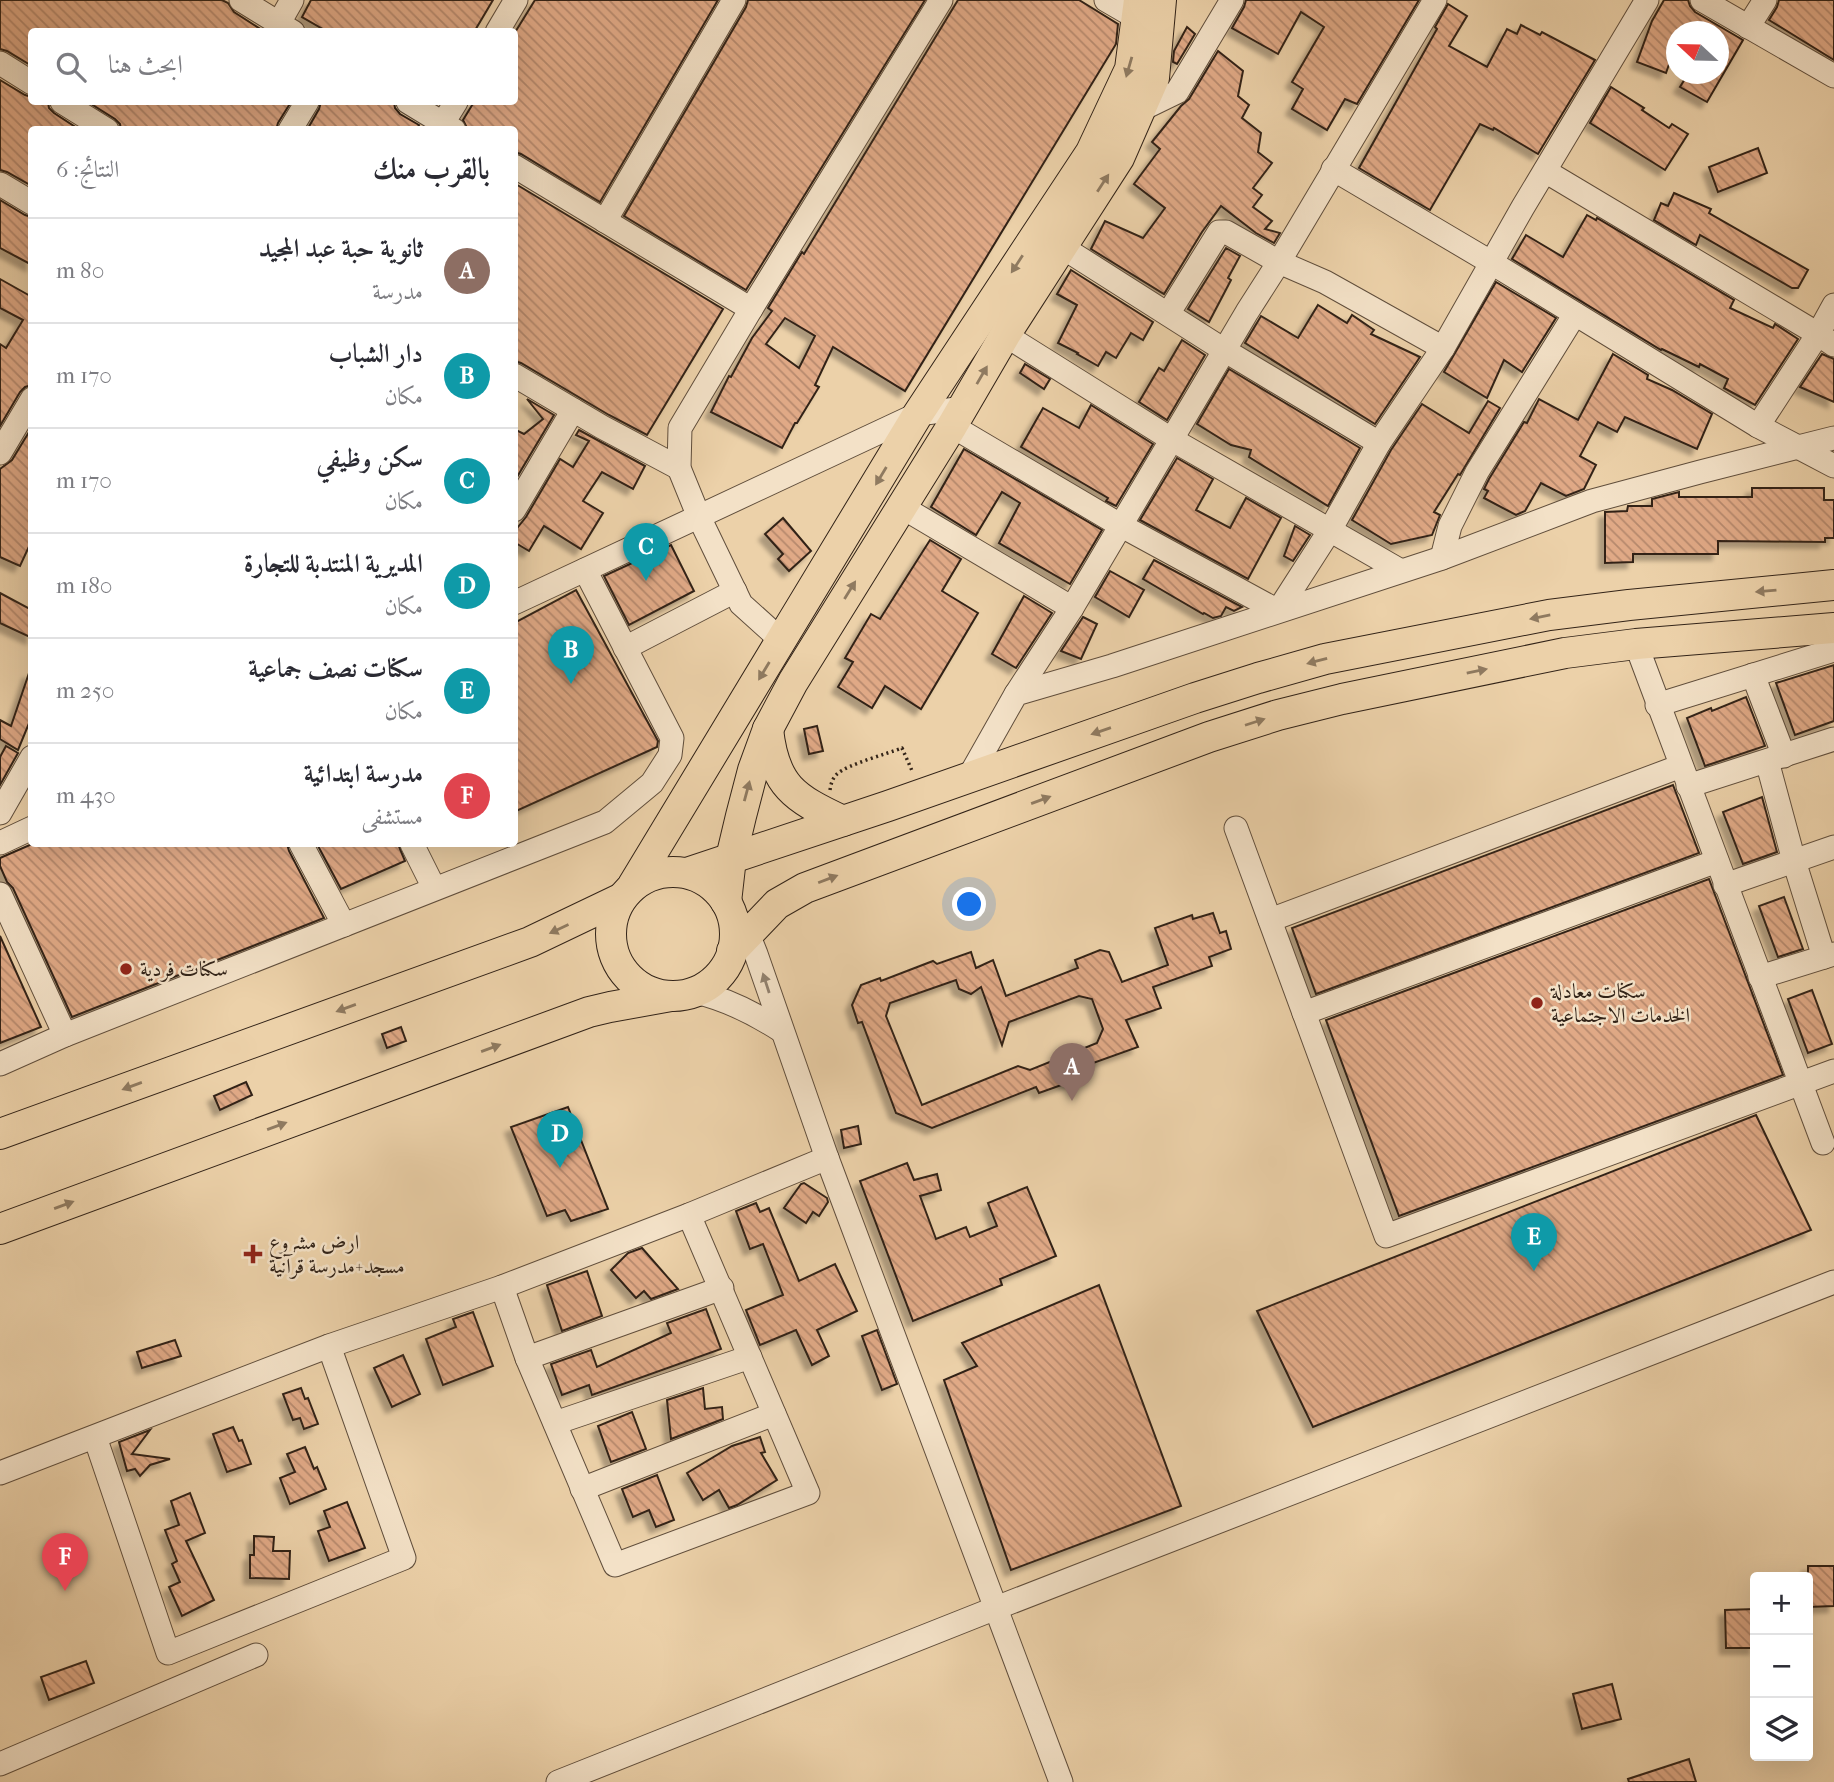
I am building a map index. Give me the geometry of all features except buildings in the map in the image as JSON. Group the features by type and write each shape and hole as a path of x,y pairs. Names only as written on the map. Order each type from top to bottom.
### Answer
{"main road":[{"path":"728,904 731,858 753,770 768,729 793,682 958,417 1005,335 1119,158 1154,78 1161,0"},
{"path":"683,994 652,993 635,984 622,971 613,954 610,935 612,916 919,414 1091,152 1130,69 1138,9"},
{"path":"687,873 838,819 923,794 1195,698 1325,659 1549,615 1834,585"},
{"path":"0,1229 579,1015 683,994 711,983 724,969 740,943 777,904 805,888 1220,733 1342,699 1565,653 1636,644 1834,628"},
{"path":"768,729 771,751 779,772 791,790 809,805 838,819"},
{"path":"0,1134 530,942 627,892 650,875 668,871 703,878 716,888 728,904 734,921 735,936 740,943"}],"street":[{"path":"241,0 286,27 292,0"},
{"path":"499,28 516,0"},
{"path":"605,221 734,0"},
{"path":"782,641 741,604 699,517 680,468 680,428 941,0"},
{"path":"1106,0 1138,9"},
{"path":"1140,110 1177,92 1233,0"},
{"path":"969,777 1016,694 1072,608 1435,0"},
{"path":"1278,611 1330,530 1379,443 1443,348 1647,0"},
{"path":"1702,0 1834,76"},
{"path":"1748,27 1765,0"},
{"path":"0,63 28,80"},
{"path":"67,105 101,126"},
{"path":"292,126 305,105"},
{"path":"413,105 449,126 455,105"},
{"path":"518,168 751,309"},
{"path":"1333,169 1758,426 1834,466"},
{"path":"1545,172 1826,340"},
{"path":"0,184 28,201"},
{"path":"1168,314 1219,232 1226,232 1279,262 1325,282 1443,348"},
{"path":"1062,247 1224,350 1379,443"},
{"path":"1758,426 1826,340 1834,305"},
{"path":"1442,558 1450,526 1477,472 1575,314"},
{"path":"1005,335 1171,439 1401,571"},
{"path":"518,377 602,427 680,468"},
{"path":"0,453 28,406"},
{"path":"518,503 573,410"},
{"path":"518,601 919,414 958,417 1120,525 1278,611"},
{"path":"1016,694 1112,666 1442,558 1592,501 1834,438"},
{"path":"902,507 1072,608"},
{"path":"0,1064 65,1035 605,822 652,783 670,755 672,738 584,570"},
{"path":"625,648 735,591"},
{"path":"1636,644 1823,1143"},
{"path":"1657,705 1834,650"},
{"path":"1754,675 1776,758 1794,861 1829,956 1760,977"},
{"path":"1269,920 1684,776 1776,758 1834,739"},
{"path":"0,813 28,764"},
{"path":"1236,828 1387,1236 1834,1070"},
{"path":"0,843 28,830"},
{"path":"303,847 344,925"},
{"path":"414,847 434,888"},
{"path":"1725,885 1834,847"},
{"path":"1304,1013 1717,861"},
{"path":"0,894 65,1035"},
{"path":"740,943 756,954 827,1158 1061,1782"},
{"path":"683,994 719,998 743,1008 782,1031"},
{"path":"0,1474 329,1346 502,1287 690,1215 827,1158"},
{"path":"502,1287 527,1358 615,1565 808,1493 690,1215"},
{"path":"558,1782 996,1608 1834,1282"},
{"path":"527,1358 722,1288"},
{"path":"95,1437 168,1653 404,1558 329,1346"},
{"path":"555,1423 750,1357"},
{"path":"582,1489 774,1414"},
{"path":"0,1764 256,1655"}],"path":[{"path":"838,819 830,786 838,774 902,748 923,794"}],"place":[{"name":"سكن وظيفي","path":"646,581"},
{"name":"دار الشباب","path":"571,684"},
{"name":"سكنات فردية","path":"126,969"},
{"name":"سكنات معادلة الخدمات الاجتماعية","path":"1537,1003"},
{"name":"ثانوية حبة عبد المجيد","path":"1072,1101"},
{"name":"المديرية المنتدبة للتجارة","path":"560,1168"},
{"name":"ارض مشروع مسجد+مدرسة قرآنية","path":"253,1254"},
{"name":"سكنات نصف جماعية","path":"1534,1271"},
{"name":"مدرسة ابتدائية","path":"65,1591"}]}
